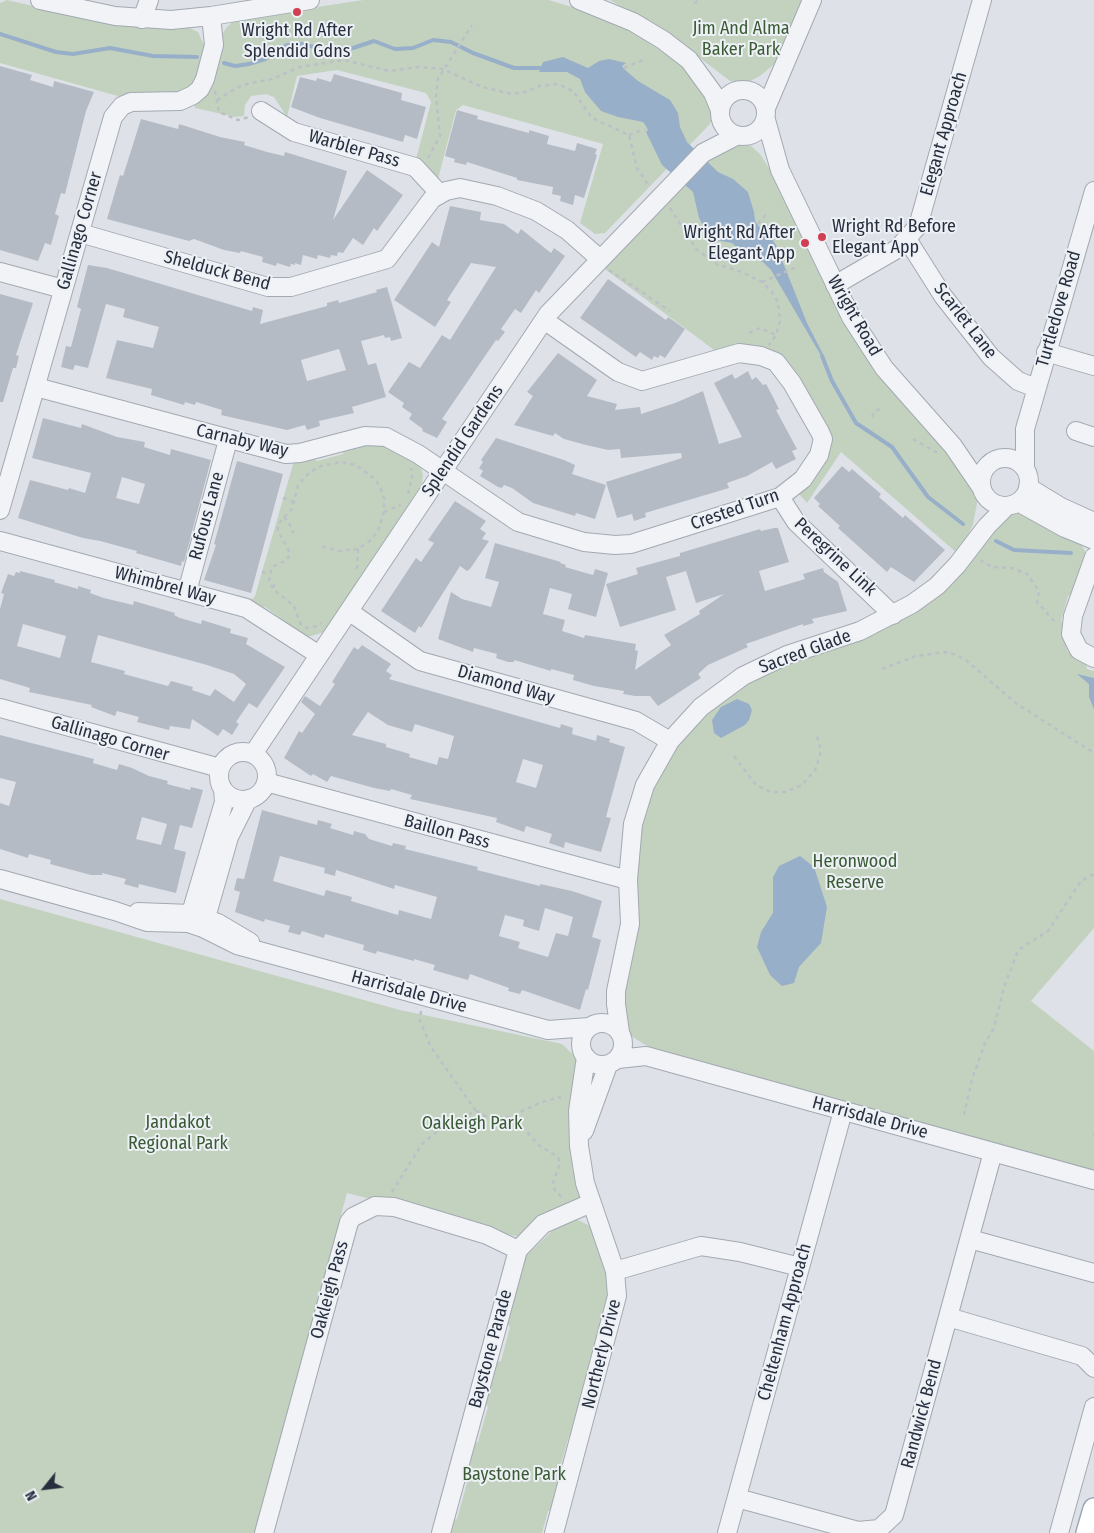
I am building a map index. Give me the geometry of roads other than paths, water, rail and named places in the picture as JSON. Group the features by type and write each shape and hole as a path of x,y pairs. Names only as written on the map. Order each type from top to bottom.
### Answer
{"main road":[{"path":"1087,1533 1094,1509"}],"street":[{"path":"40,0 106,15 171,20 210,16 310,0"},
{"path":"142,19 148,0"},
{"path":"695,66 713,93 724,126 743,136 762,127 812,0"},
{"name":"Elegant Approach","path":"835,285 886,256 907,239 920,220 982,0"},
{"path":"586,1 633,22 663,40 695,66 757,94 766,114"},
{"name":"Gallinago Corner","path":"0,510 62,289 116,112 131,102 180,101 200,89 205,79 214,44 210,16"},
{"path":"721,114 728,96 746,90 786,62"},
{"name":"Warbler Pass","path":"261,112 294,132 415,167 440,194"},
{"name":"Splendid Gardens","path":"253,754 544,320 604,264 660,197 703,153 721,114"},
{"name":"Wright Road","path":"766,114 780,170 855,324 884,368 947,450 982,490"},
{"name":"Wright Road","path":"743,136 780,170"},
{"name":"Splendid Gardens","path":"703,153 743,136"},
{"path":"440,194 455,188 470,188 520,203 567,230 604,264"},
{"name":"Turtledove Road","path":"1025,469 1025,429 1046,352 1091,213 1094,190"},
{"name":"Shelduck Bend","path":"80,233 268,287 291,287 387,259 432,199 440,194"},
{"name":"Scarlet Lane","path":"907,239 943,296 991,357 1018,381 1036,388"},
{"path":"0,272 62,289"},
{"name":"Crested Turn","path":"442,471 518,522 584,542 615,545 638,541 780,497 803,479 820,455 823,439 784,371 776,362 761,356 739,354 642,381 618,372 544,320"},
{"path":"1046,352 1094,366"},
{"name":"Carnaby Way","path":"36,387 286,454 300,454 365,436 381,436 401,443 442,471"},
{"name":"Turtledove Road","path":"999,458 1025,429"},
{"path":"1076,432 1094,437"},
{"name":"Rufous Lane","path":"187,592 228,440"},
{"name":"Wright Road","path":"947,450 979,457 999,458"},
{"path":"1018,498 1025,469 1016,460 999,458 986,467 982,473 982,490 994,504 1018,498 1061,507 1094,522"},
{"name":"Sacred Glade","path":"979,535 982,490"},
{"name":"Peregrine Link","path":"780,497 796,522 893,615"},
{"path":"1018,498 1065,528 1094,540"},
{"name":"Sacred Glade","path":"622,1035 616,1004 616,991 630,924 628,880 633,824 640,798 670,741 701,707 743,676 787,655 860,632 893,615 937,586 958,565 979,535 1018,498"},
{"name":"Whimbrel Way","path":"0,541 246,608 319,655"},
{"path":"1094,557 1073,616 1071,634 1079,650 1094,658"},
{"name":"Diamond Way","path":"350,612 420,661 636,721 670,741"},
{"name":"Gallinago Corner","path":"0,708 220,768"},
{"path":"197,921 224,802 224,789 219,776 220,768 228,757 241,752 253,754 259,758 265,767 266,782 258,794 248,799 234,798 224,789"},
{"name":"Baillon Pass","path":"266,782 628,880"},
{"path":"197,921 229,837 248,799"},
{"name":"Harrisdale Drive","path":"0,879 115,911 147,922 197,921 228,928 264,952 554,1031 583,1052"},
{"name":"Sacred Glade","path":"592,1025 616,991"},
{"path":"608,1023 622,1035 624,1046 613,1062 594,1064 583,1052 582,1036 592,1025 608,1023"},
{"name":"Harrisdale Drive","path":"554,1031 592,1025"},
{"name":"Harrisdale Drive","path":"622,1035 646,1056 1094,1180"},
{"name":"Northerly Drive","path":"554,1533 612,1323 617,1296 615,1270 585,1183 579,1146 578,1111 583,1052"},
{"name":"Harrisdale Drive","path":"613,1062 646,1056"},
{"name":"Northerly Drive","path":"579,1146 613,1062"},
{"name":"Cheltenham Approach","path":"728,1533 843,1111"},
{"name":"Randwick Bend","path":"737,1498 858,1531 879,1529 889,1521 897,1509 993,1152"},
{"name":"Baystone Parade","path":"441,1533 518,1250 543,1224 592,1203"},
{"name":"Oakleigh Pass","path":"264,1533 349,1222 353,1217 375,1206 394,1207 487,1235 518,1250"},
{"path":"970,1239 1094,1273"},
{"path":"615,1270 701,1246 740,1252 800,1267"},
{"path":"948,1317 1082,1356 1094,1367"},
{"path":"1058,1533 1094,1407"}],"water":[{"path":"563,57 588,68 599,61 609,59 626,63 622,66 624,69 638,81 670,100 678,113 680,127 687,142 718,172 733,179 748,192 755,221 760,228 763,225 776,245 807,323 825,358 823,359 771,270 763,262 746,256 732,243 716,240 707,233 699,218 693,192 662,165 643,122 601,111 585,92 580,79 567,72 539,72 543,62"},
{"path":"1077,674 1094,678 1094,709 1089,697 1089,684"},
{"path":"737,699 749,704 752,710 749,720 745,725 721,738 714,733 712,720 721,707"},
{"path":"800,856 814,867 827,907 821,943 799,967 794,983 782,986 770,975 757,947 761,932 773,913 773,877 779,866"}],"waterway":[{"path":"0,34 56,52 73,54 110,48 153,56 197,57"},
{"path":"224,63 235,66 249,64 265,59 287,45 301,44 324,49 353,48 374,41 395,49 413,48 433,40 451,42 473,53 514,68 543,68"},
{"path":"822,356 832,381 856,423 892,447 928,497 963,524"},
{"path":"996,541 1014,550 1071,553"}],"place":[{"name":"Wright Rd After Splendid Gdns","path":"297,12"},
{"name":"Wright Rd Before Elegant App","path":"822,237"},
{"name":"Wright Rd After Elegant App","path":"805,243"}],"park label":[{"name":"Jim And Alma Baker Park","path":"741,39"},
{"name":"Heronwood Reserve","path":"855,872"},
{"name":"Oakleigh Park","path":"472,1124"},
{"name":"Jandakot Regional Park","path":"178,1133"},
{"name":"Baystone Park","path":"514,1475"}]}
